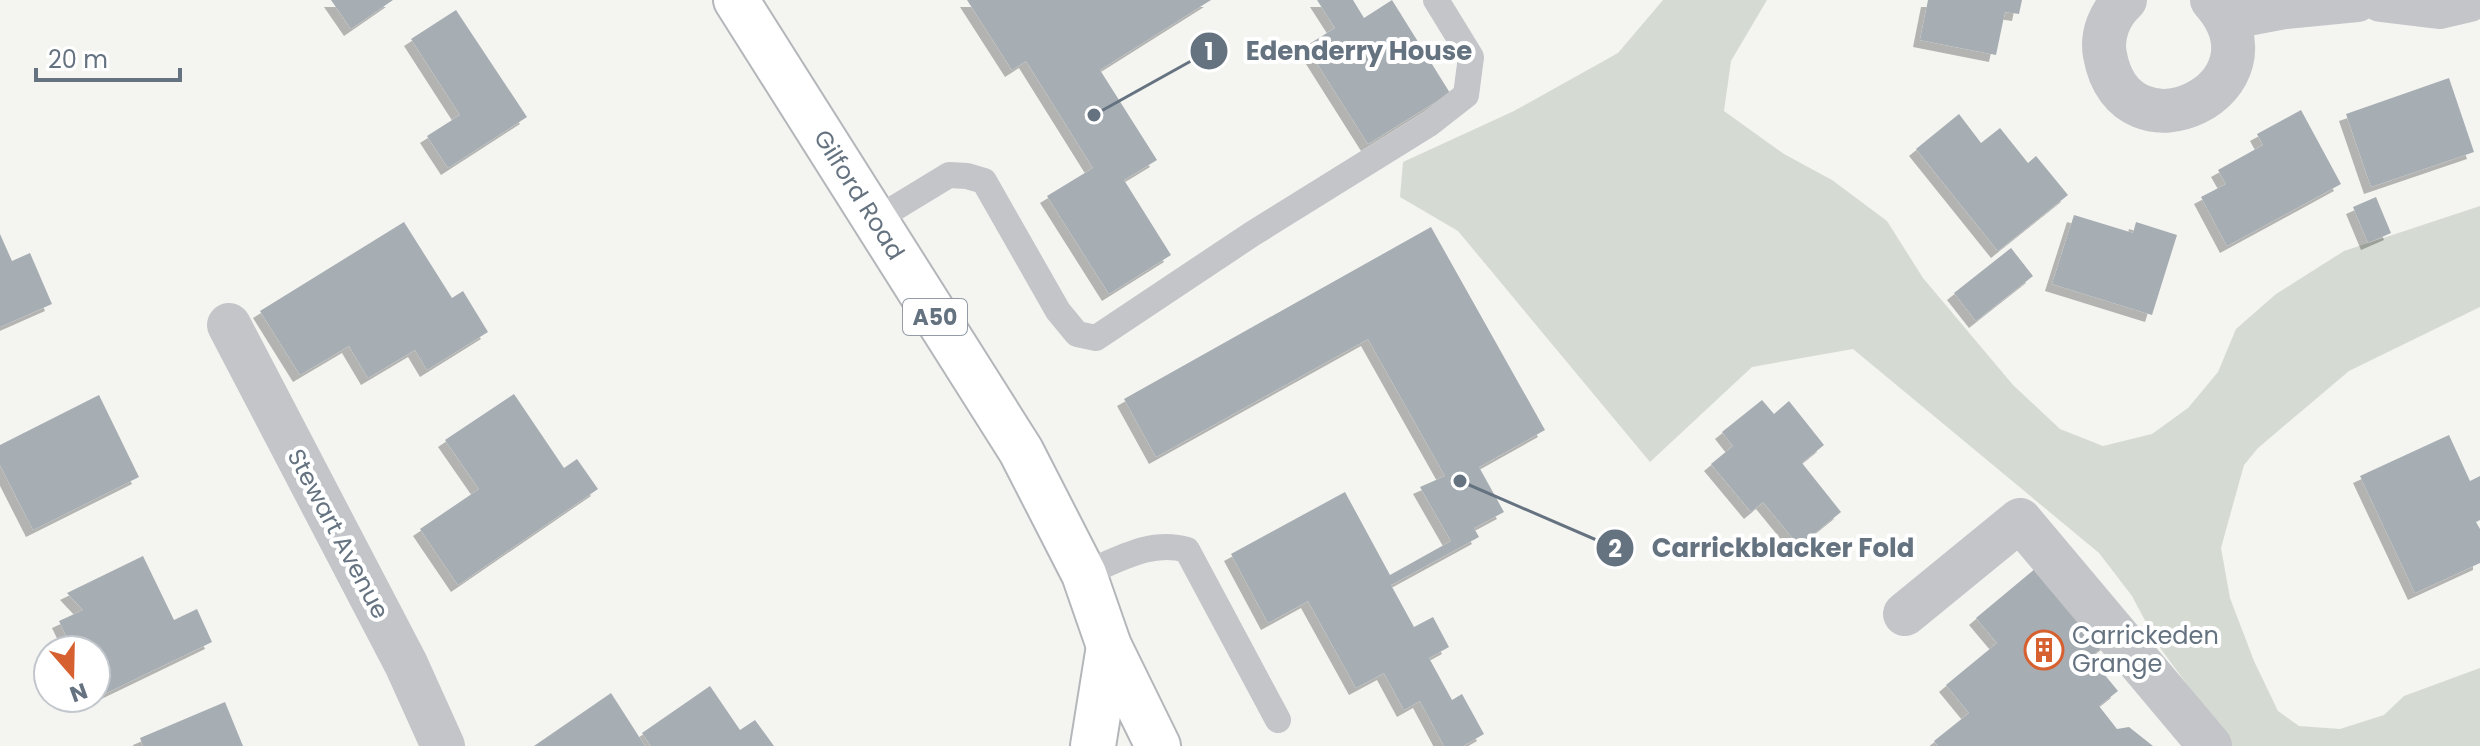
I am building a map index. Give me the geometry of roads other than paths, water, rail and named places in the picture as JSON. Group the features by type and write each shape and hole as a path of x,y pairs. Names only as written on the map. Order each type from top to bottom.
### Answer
{"main road":[{"name":"Gilford Road","path":"736,0 1021,451 1084,574 1109,646 1158,746"},
{"name":"Gilford Road","path":"1093,746 1109,646"}],"street":[{"path":"2125,0 2107,26 2103,47 2107,69 2117,88 2133,102 2152,110 2173,112 2193,107 2211,95 2224,79 2232,60 2232,38 2219,9 2357,0"},
{"path":"2381,0 2439,7 2469,0"},
{"name":"Stewart Avenue","path":"229,325 406,664 443,746"},
{"path":"1905,614 2020,520 2210,746"}],"lane":[{"path":"875,220 949,175 984,181 1058,311 1077,334 1096,338 1252,234 1429,124 1466,95 1471,57 1436,0"},
{"path":"1084,574 1143,549 1168,544 1187,550 1278,720"}],"place":[{"name":"Edenderry House","path":"1094,115"},
{"name":"Carrickblacker Fold","path":"1460,481"},
{"name":"Carrickeden Grange","path":"2044,650"}]}
